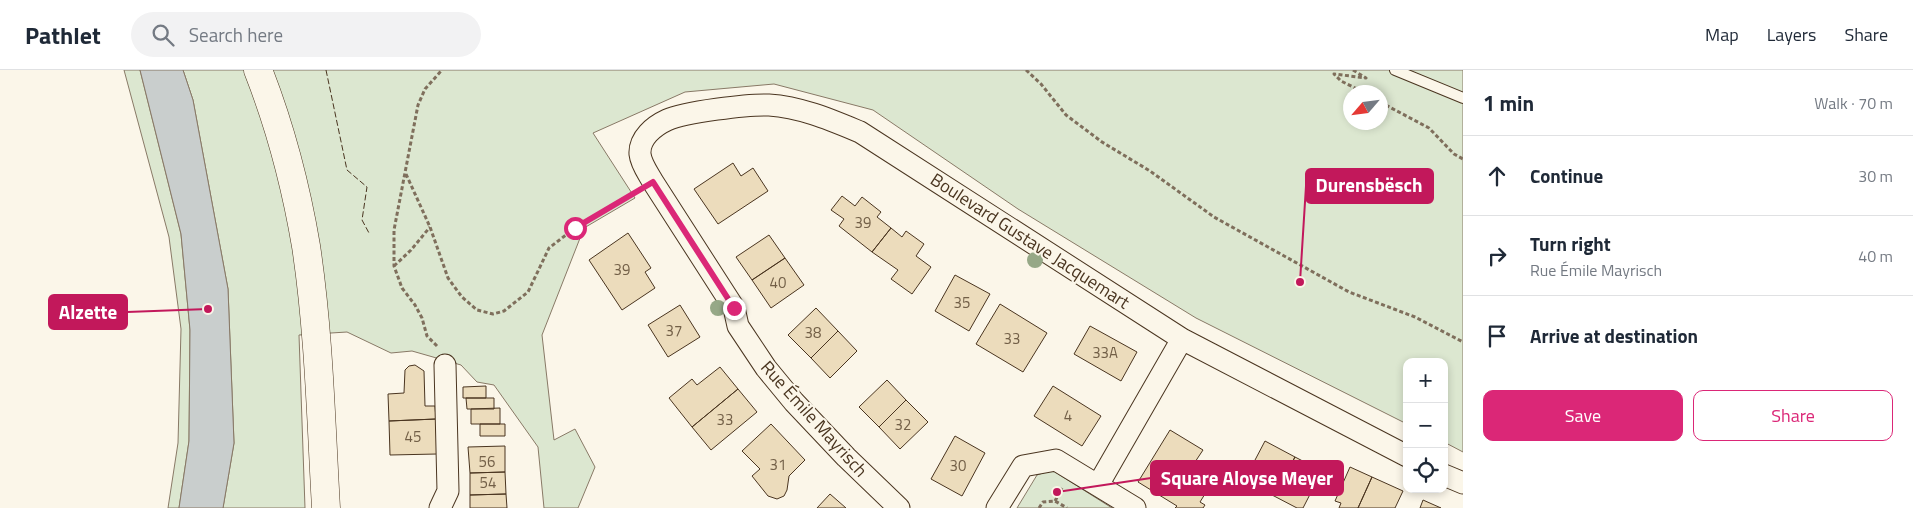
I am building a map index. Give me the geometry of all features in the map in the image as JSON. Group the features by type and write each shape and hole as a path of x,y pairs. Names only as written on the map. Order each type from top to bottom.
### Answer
{"main road":[{"path":"258,70 287,160 306,246 316,333 326,508"}],"street":[{"name":"Boulevard Gustave Jacquemart","path":"643,141 650,130 667,120 681,115 769,105 820,115 860,132 1182,339 1403,454"},
{"name":"Rue Émile Mayrisch","path":"643,141 640,152 642,161 653,182 734,308 738,326 766,368 794,402 846,457 899,508"},
{"path":"1098,485 1182,339"},
{"path":"440,508 448,491 445,365"},
{"path":"997,508 1023,466 1056,460 1135,508"},
{"path":"1448,477 1463,483"}],"lane":[{"path":"1395,70 1463,98"}],"path":[{"path":"427,336 422,318 402,288 394,266 394,230 418,104 425,89 442,70"},
{"path":"1026,70 1041,84 1066,115 1102,142 1150,171 1214,216 1349,292 1415,317 1463,342"},
{"path":"1349,85 1334,74 1366,78 1353,70"},
{"path":"1388,106 1429,128 1454,154 1463,160"},
{"path":"406,174 430,227 448,278 457,291 477,310 493,314 504,311 528,292 549,248 575,228 653,182"},
{"path":"394,266 411,250 430,227"},
{"path":"1039,508 1043,502 1055,501 1067,508"}],"green space":[{"path":"124,70 140,70 181,234 190,330 189,441 179,508 168,508 178,443 181,329 169,237"},
{"path":"183,70 1463,70 1463,452 1448,444 1448,358 1403,358 1403,422 1196,318 1018,209 873,110 774,84 685,92 593,133 635,198 584,228 542,335 554,440 575,429 595,467 578,508 544,508 538,447 494,385 477,382 461,365 412,351 391,353 347,332 299,335 305,508 223,508 234,443 228,289 193,100"},
{"path":"1052,470 1112,508 1017,508 1037,475"}],"shaded area":[{"path":"140,70 183,70 193,100 228,289 234,443 223,508 179,508 189,441 190,330 181,234"}],"building":[{"path":"733,163 741,176 753,168 768,191 718,224 694,189"},
{"path":"842,196 855,206 862,197 881,212 877,217 891,228 872,252 839,226 844,219 831,210"},
{"path":"891,228 902,237 906,231 924,244 916,256 931,267 912,294 891,279 898,270 872,252"},
{"path":"628,233 651,268 645,272 655,288 622,310 589,260"},
{"path":"769,235 785,258 752,280 736,257"},
{"path":"785,258 804,285 771,308 752,280"},
{"path":"955,275 990,294 969,331 935,311"},
{"path":"1000,304 1047,333 1023,372 976,344"},
{"path":"680,305 700,337 668,357 648,325"},
{"path":"816,308 838,331 811,358 788,335"},
{"path":"1090,326 1137,352 1121,381 1074,354"},
{"path":"838,331 857,351 830,378 811,358"},
{"path":"415,365 424,371 425,406 435,406 436,419 389,421 388,394 404,393 405,370 409,366"},
{"path":"720,367 738,389 692,427 669,398 692,379 697,385"},
{"path":"887,380 906,400 879,427 859,407"},
{"path":"486,386 486,398 463,398 463,387"},
{"path":"1053,386 1101,416 1082,446 1034,416"},
{"path":"738,389 757,412 711,450 692,427"},
{"path":"466,398 494,398 494,409 467,409"},
{"path":"906,400 928,422 900,449 879,427"},
{"path":"500,408 500,424 471,424 471,409"},
{"path":"436,419 437,454 390,455 389,421"},
{"path":"480,424 505,424 505,436 480,436"},
{"path":"771,424 805,460 789,476 784,496 777,499 768,496 752,476 760,469 742,451"},
{"path":"1170,430 1203,450 1191,468 1213,481 1200,502 1205,505 1203,508 1175,508 1177,506 1138,482"},
{"path":"955,436 985,453 962,496 931,479"},
{"path":"1265,441 1295,457 1274,496 1244,481"},
{"path":"505,446 505,472 470,473 468,447"},
{"path":"1295,457 1322,471 1303,508 1297,508 1274,496"},
{"path":"1350,467 1372,477 1358,508 1339,508 1341,503 1335,501"},
{"path":"505,472 506,494 470,495 470,473"},
{"path":"1372,477 1403,491 1395,508 1358,508"},
{"path":"506,494 507,508 470,508 470,495"},
{"path":"830,494 846,508 817,508"},
{"path":"1423,500 1441,508 1420,508"}],"fence":[{"path":"326,70 347,170 367,187 362,220 369,233"}],"place":[{"name":"Durensbësch","path":"1300,282"},
{"name":"Alzette","path":"208,309"},
{"name":"Square Aloyse Meyer","path":"1057,492"}],"route":[{"path":"575,228 653,182 734,308"}]}
